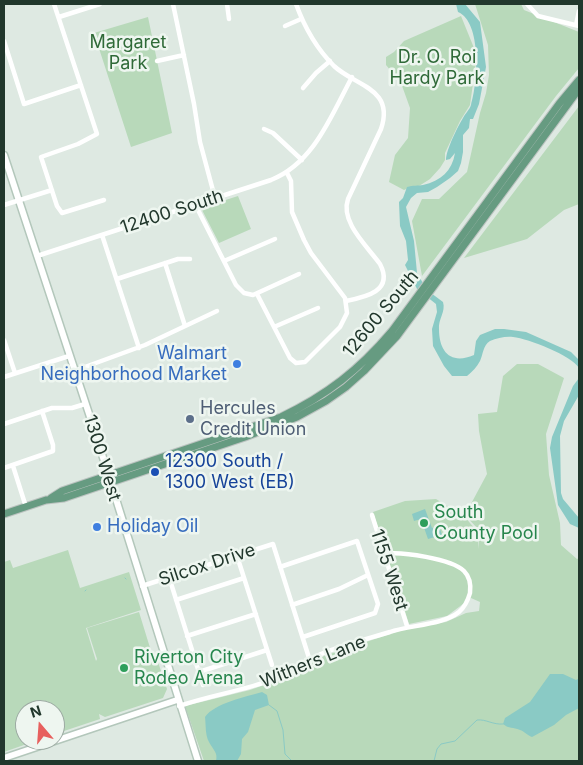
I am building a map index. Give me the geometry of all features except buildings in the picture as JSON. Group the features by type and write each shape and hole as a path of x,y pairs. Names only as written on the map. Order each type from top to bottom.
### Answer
{"main road":[{"name":"12600 South","path":"436,277 559,104 579,80"},
{"name":"12600 South","path":"4,514 46,500 64,498 109,480 276,426 312,409 346,387 397,336 419,300 579,89"}],"street":[{"path":"54,4 97,134 78,144 41,156 57,206 62,213 104,200"},
{"path":"58,18 100,4"},
{"path":"173,4 200,142 215,198"},
{"path":"227,4 230,19"},
{"path":"296,4 301,19 308,31 330,61 352,78 370,88 382,106 384,118 381,129 348,199 346,212 349,221 380,264 383,274 381,286 375,293 366,297 346,301"},
{"path":"526,4 538,16 578,25 579,11"},
{"path":"285,26 301,19"},
{"path":"4,41 24,104 81,85"},
{"path":"157,61 184,56"},
{"path":"303,88 330,61"},
{"name":"12400 South","path":"37,256 271,180 287,173 302,160 317,142 352,78"},
{"path":"264,129 273,133 302,160"},
{"name":"1300 West","path":"4,155 198,761"},
{"path":"257,294 292,360 298,364 304,362 340,327 346,316 346,301 311,253 304,240 292,208 291,181 287,173"},
{"path":"4,205 52,190"},
{"path":"195,204 239,290 247,294 257,294 299,274"},
{"path":"102,235 139,348"},
{"path":"224,261 275,239"},
{"path":"117,279 178,259 190,259"},
{"path":"165,263 185,326"},
{"path":"274,327 318,308"},
{"path":"74,371 139,348 217,311"},
{"path":"4,340 15,373"},
{"path":"4,377 69,356"},
{"path":"4,424 42,411 55,408 72,408 85,404"},
{"path":"4,468 53,451 53,445 42,411"},
{"path":"12,466 26,507"},
{"name":"1155 West","path":"372,515 407,626"},
{"path":"303,637 375,613 378,604 356,541 280,566 310,660"},
{"name":"Silcox Drive","path":"142,586 273,544 280,566"},
{"name":"Withers Lane","path":"178,703 258,685 287,674 324,653 407,626 449,618 461,610 468,600 470,582 468,576 459,567 405,554 384,554"},
{"path":"237,556 272,665"},
{"path":"292,605 339,589 368,575"},
{"path":"168,578 203,685"},
{"path":"176,600 244,578"},
{"path":"187,636 256,614"},
{"path":"199,672 267,650"},
{"path":"4,758 178,703"}],"green space":[{"path":"475,4 521,4 524,10 579,32 579,68 422,276 412,221 422,199 439,199 467,172 486,93 489,75 488,45"},
{"name":"Dr. O. Roi Hardy Park","path":"461,16 474,48 476,62 470,105 460,121 440,168 430,179 419,186 413,186 404,190 389,182 395,155 408,138 410,108 401,83 386,65 386,57 394,52 404,41"},
{"name":"Margaret Park","path":"148,17 172,133 131,147 94,33"},
{"path":"579,106 579,204 564,210 527,239 464,258"},
{"path":"238,196 251,229 219,243 201,208"},
{"path":"517,364 538,364 564,378 546,434 549,475 560,523 561,545 577,559 579,558 579,761 204,761 185,706 250,690 284,678 324,656 405,629 446,622 466,613 479,611 480,602 471,598 447,616 409,624 373,512 405,501 436,499 464,516 476,530 479,549 478,529 465,515 487,474 479,431 478,414 497,412 503,376"},
{"path":"68,550 80,588 129,572 141,610 86,628 96,661 87,628 139,612 151,651 155,653 167,689 163,698 105,717 99,714 100,719 65,731 65,700 15,700 15,748 4,752 4,562 10,560 13,568"}],"water":[{"path":"456,4 465,4 480,22 486,67 479,104 473,119 470,119 469,128 463,135 463,152 458,171 428,192 417,193 411,198 406,207 414,241 417,273 427,290 443,302 444,309 439,325 441,344 444,350 453,357 466,358 474,355 476,341 480,335 495,329 504,329 526,332 571,352 579,360 579,368 568,358 549,348 520,338 507,337 490,341 479,363 467,376 452,376 433,346 432,329 437,312 436,304 417,289 405,265 408,260 406,241 400,226 399,202 403,198 407,187 435,181 448,170 455,153 450,159 446,160 448,150 458,127 470,107 473,95 476,69 475,40 466,18 458,12"},
{"path":"579,378 579,395 564,421 560,436 561,493 563,499 579,518 579,528 570,524 558,505 550,448 552,437 573,386"},
{"path":"425,509 432,528 439,526 442,535 428,539 421,519 414,521 412,514"},
{"path":"579,651 579,708 532,737 503,724 505,718 530,702 550,674 563,674 576,680 578,679"},
{"path":"262,692 267,695 269,705 255,710 248,732 242,739 241,754 237,761 216,761 216,753 207,736 205,717 223,704"}],"waterway":[{"path":"269,705 277,711 283,730 285,754 292,761"},
{"path":"434,761 437,749 441,744 455,741 477,720 503,724"}],"place":[{"name":"Walmart Neighborhood Market","path":"237,364"},
{"name":"Hercules Credit Union","path":"190,419"},
{"name":"12300 South / 1300 West (EB)","path":"155,472"},
{"name":"South County Pool","path":"424,523"},
{"name":"Holiday Oil","path":"97,527"},
{"name":"Riverton City Rodeo Arena","path":"124,668"}]}
